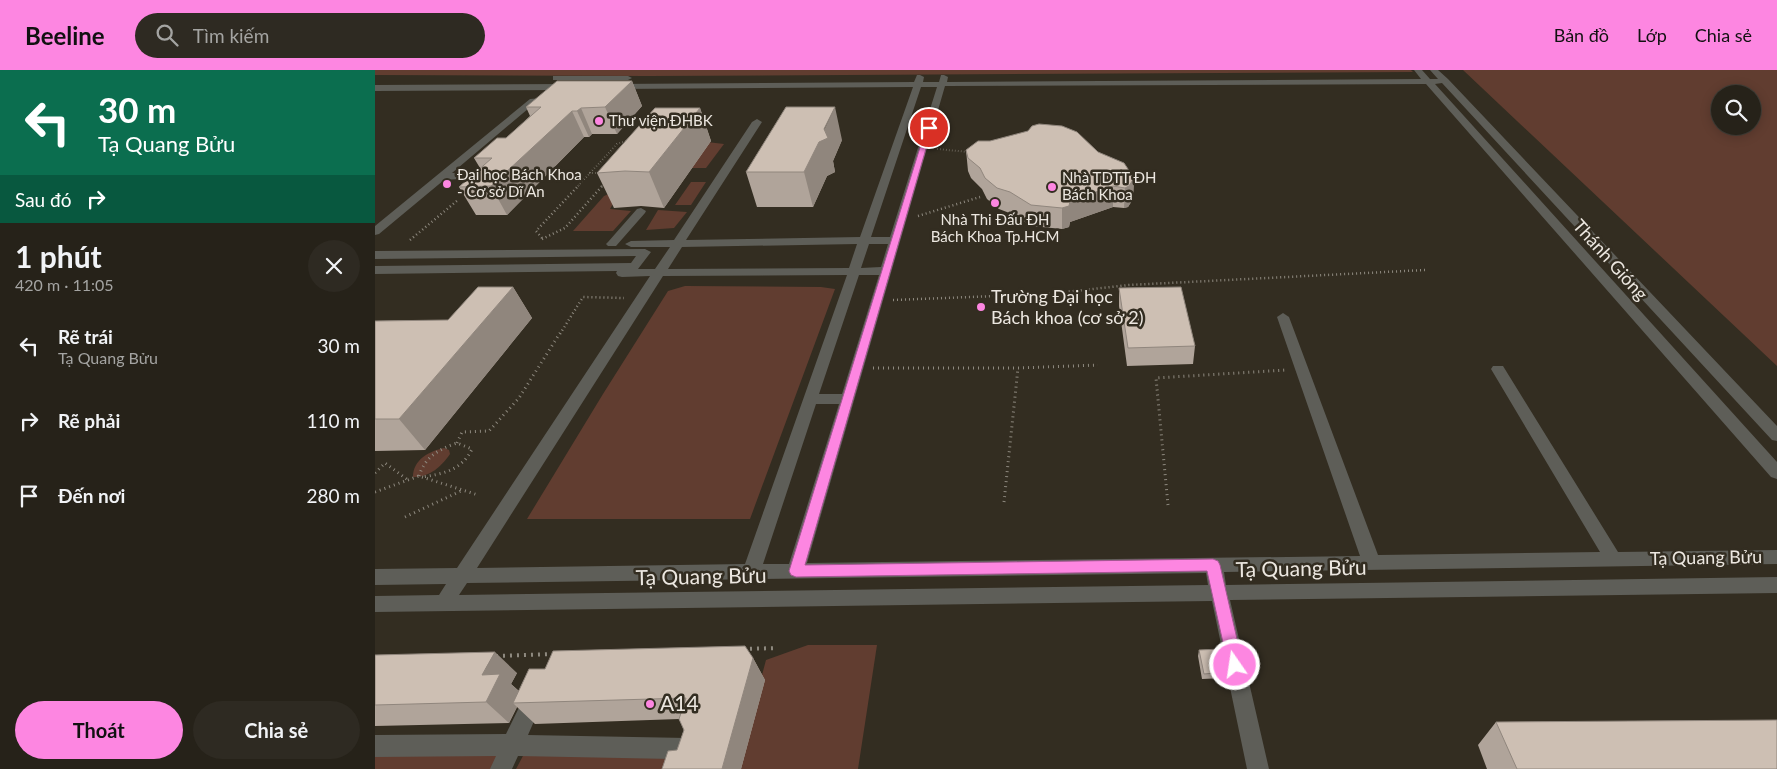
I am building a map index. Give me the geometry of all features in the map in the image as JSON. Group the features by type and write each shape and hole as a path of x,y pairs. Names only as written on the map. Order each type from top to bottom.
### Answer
{"street":[{"path":"543,78 943,81 1431,76"},
{"name":"Thánh Gióng","path":"1431,76 1563,233 1777,473"},
{"name":"Thánh Gióng","path":"1431,76 1587,233 1777,436"},
{"path":"375,88 920,81"},
{"path":"796,571 901,221 914,144 920,81"},
{"path":"752,571 866,240 943,81"},
{"path":"375,232 533,101 563,100"},
{"path":"511,119 530,119"},
{"path":"444,604 461,575 757,122"},
{"path":"441,177 486,175"},
{"path":"613,244 641,211"},
{"path":"1563,233 1587,233"},
{"path":"375,248 895,240"},
{"path":"375,255 645,252 634,268 375,270"},
{"path":"507,269 523,253"},
{"path":"375,278 886,271"},
{"path":"1283,317 1371,563"},
{"path":"1497,370 1613,559"},
{"path":"811,399 847,399"},
{"name":"Tạ Quang Bửu","path":"375,577 1777,557"},
{"path":"1213,565 1258,769"},
{"name":"Tạ Quang Bửu","path":"375,604 1777,585"},
{"path":"501,769 543,678"},
{"path":"375,746 512,745 687,749 681,769"}],"path":[{"path":"607,180 565,228 542,238 536,231 617,144 635,138"},
{"path":"914,144 974,153"},
{"path":"589,173 605,173"},
{"path":"901,221 980,197"},
{"path":"400,247 458,200"},
{"path":"877,301 1047,294 1129,286 1425,270"},
{"path":"420,477 421,467 427,457 457,442 462,432 489,432 519,398 583,296 641,298"},
{"path":"857,368 1018,368 1098,365"},
{"path":"1004,502 1018,368"},
{"path":"1168,505 1156,378 1302,370"},
{"path":"375,492 408,480 444,474 462,464 470,456 472,449 457,442"},
{"path":"375,473 385,463 408,480"},
{"path":"420,477 478,495"},
{"path":"405,517 463,490"},
{"path":"739,649 778,648"},
{"path":"494,656 564,654"}],"shaded area":[{"path":"375,70 1411,70 1413,72 648,76 375,75"},
{"path":"1463,70 1777,70 1777,366"},
{"path":"707,142 724,144 706,168 689,168"},
{"path":"691,182 706,182 691,205 675,205"},
{"path":"611,193 619,193 610,209 631,211 613,231 573,231 604,196"},
{"path":"658,210 687,212 674,228 646,230"},
{"path":"685,286 821,287 835,289 750,519 527,519 668,291"},
{"path":"444,448 449,450 450,454 439,467 425,475 413,477 416,466 423,457 433,451"},
{"path":"808,645 877,645 858,769 737,769 766,660"},
{"path":"375,751 514,753 506,769 375,769"},
{"path":"524,754 682,754 677,769 516,769"}],"building":[{"path":"557,81 632,81 605,107 581,108 577,111 572,111 491,186 459,187 492,158 474,158 497,138 506,138 541,107 526,107"},
{"path":"786,107 835,107 824,129 828,138 819,142 804,172 746,172"},
{"path":"655,108 700,108 649,172 597,173"},
{"name":"Nhà TDTT ĐH Bách Khoa","path":"1039,124 1062,126 1077,132 1098,152 1124,163 1134,178 1129,186 1125,188 1113,186 1070,201 1069,206 1062,208 1031,205 1010,192 997,188 985,178 980,168 968,158 966,150 978,141 990,141 1028,131 1032,126"},
{"path":"478,287 513,287 399,419 375,419 375,321 448,320"},
{"path":"1181,287 1195,346 1128,348 1119,288"},
{"path":"745,646 753,658 722,769 662,769 668,751 677,750 684,730 679,719 686,698 513,703 529,669 545,669 553,651"},
{"path":"1221,649 1226,672 1204,674 1199,650"},
{"path":"495,652 482,675 500,674 486,702 375,705 375,655"},
{"path":"1777,720 1777,769 1517,769 1496,722"}],"place":[{"name":"Thư viện ĐHBK","path":"599,121"},
{"name":"Đại học Bách Khoa - Cơ sở Dĩ An","path":"447,184"},
{"name":"Nhà TDTT ĐH Bách Khoa","path":"1052,187"},
{"name":"Nhà Thi Đấu ĐH Bách Khoa Tp.HCM","path":"995,203"},
{"name":"Trường Đại học Bách khoa (cơ sở 2)","path":"981,307"},
{"name":"A14","path":"650,704"}],"route":[{"path":"929,128 796,571 1213,565 1235,665"}]}
